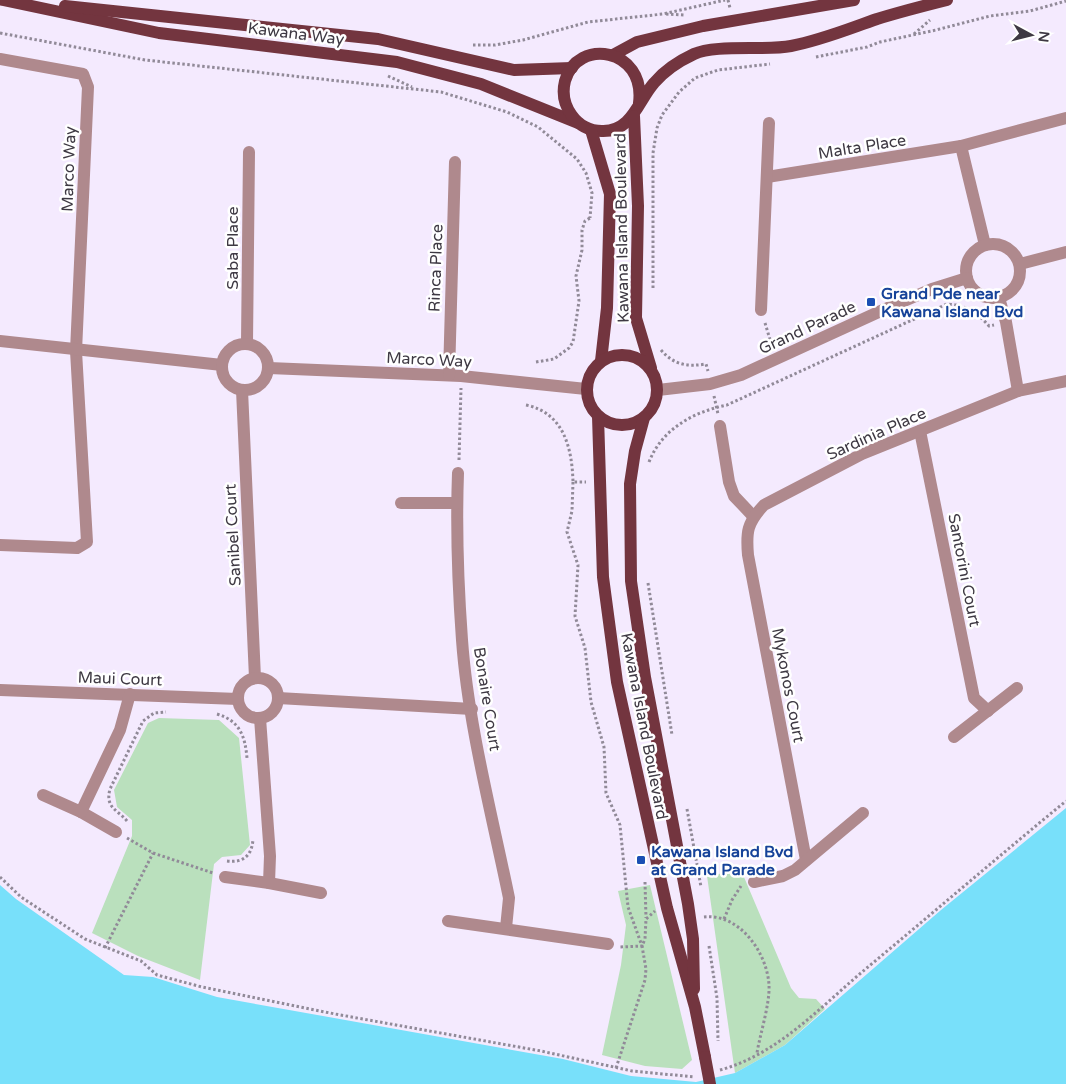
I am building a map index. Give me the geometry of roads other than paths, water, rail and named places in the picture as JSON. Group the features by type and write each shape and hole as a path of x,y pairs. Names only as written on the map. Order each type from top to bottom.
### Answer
{"main road":[{"name":"Kawana Way","path":"3,0 158,33 369,57 397,62 481,84 578,123"},
{"name":"Kawana Way","path":"7,0 378,39 514,70 572,68"},
{"path":"613,55 637,42 703,26 854,0"},
{"path":"640,103 639,81 634,71 627,62 613,55 593,55 581,60 572,68 566,79 565,103 570,114 578,123 591,130 613,130 634,116 654,82 677,63 696,53 789,47 832,37 883,18 946,0"},
{"name":"Kawana Island Boulevard","path":"634,116 638,206 636,318 651,368"},
{"name":"Kawana Island Boulevard","path":"591,130 610,194 607,308 601,361"},
{"path":"620,354 631,355 642,360 651,368 656,378 658,390 656,402 644,418 634,424 622,426 610,423 598,416 592,408 586,389 593,369 601,361 620,354"},
{"name":"Kawana Island Boulevard","path":"598,416 603,577 616,672 629,744 667,908 695,1007 709,1077"},
{"name":"Kawana Island Boulevard","path":"644,418 630,484 631,581 644,677 688,904 693,939 695,1007"}],"street":[{"name":"Marco Way","path":"0,60 83,74 88,86 76,350"},
{"name":"Malta Place","path":"767,177 961,146 1066,118"},
{"path":"760,310 769,123"},
{"path":"961,146 985,245"},
{"name":"Saba Place","path":"247,343 249,152"},
{"name":"Rinca Place","path":"455,162 455,376"},
{"path":"992,244 1006,247 1017,257 1020,264 1019,281 1007,295 999,298 983,296 970,286 967,278 966,270 971,255 985,245 992,244"},
{"path":"1020,264 1066,252"},
{"name":"Grand Parade","path":"658,390 710,384 741,375 883,310 932,289 967,278"},
{"path":"999,298 1006,322 1018,392"},
{"path":"0,342 222,365"},
{"path":"247,343 260,349 265,354 269,368 263,382 250,390 242,390 235,388 225,378 222,365 224,358 233,347 247,343"},
{"path":"0,545 77,548 88,542 76,350"},
{"name":"Marco Way","path":"269,368 455,376 586,389"},
{"name":"Sardinia Place","path":"753,516 764,505 862,454 1018,392 1066,381"},
{"name":"Sanibel Court","path":"242,390 255,678"},
{"path":"720,426 729,482 734,496 753,516"},
{"name":"Santorini Court","path":"920,431 974,698 988,711"},
{"name":"Bonaire Court","path":"458,473 457,503 462,641 472,709 508,898 506,928"},
{"path":"401,503 457,503"},
{"name":"Mykonos Court","path":"753,516 746,534 748,555 806,860"},
{"path":"255,678 271,682 278,692 275,709 260,718 248,715 243,711 238,699 244,683 255,678"},
{"path":"954,738 1017,688"},
{"name":"Maui Court","path":"0,690 238,699"},
{"path":"81,812 120,730 130,694"},
{"path":"278,698 472,709"},
{"path":"260,718 270,856 269,882"},
{"path":"42,795 81,812 120,834"},
{"path":"754,882 783,876 795,870 863,814"},
{"path":"222,876 269,882 321,894"},
{"path":"448,921 608,944"}],"water":[{"path":"1066,808 1066,1084 0,1084 0,885 16,899 124,975 153,977 217,997 563,1059 631,1076 696,1082 735,1073 785,1045 941,910"}],"place":[{"name":"Grand Pde near Kawana Island Bvd","path":"871,302"},
{"name":"Kawana Island Bvd at Grand Parade","path":"641,860"}]}
